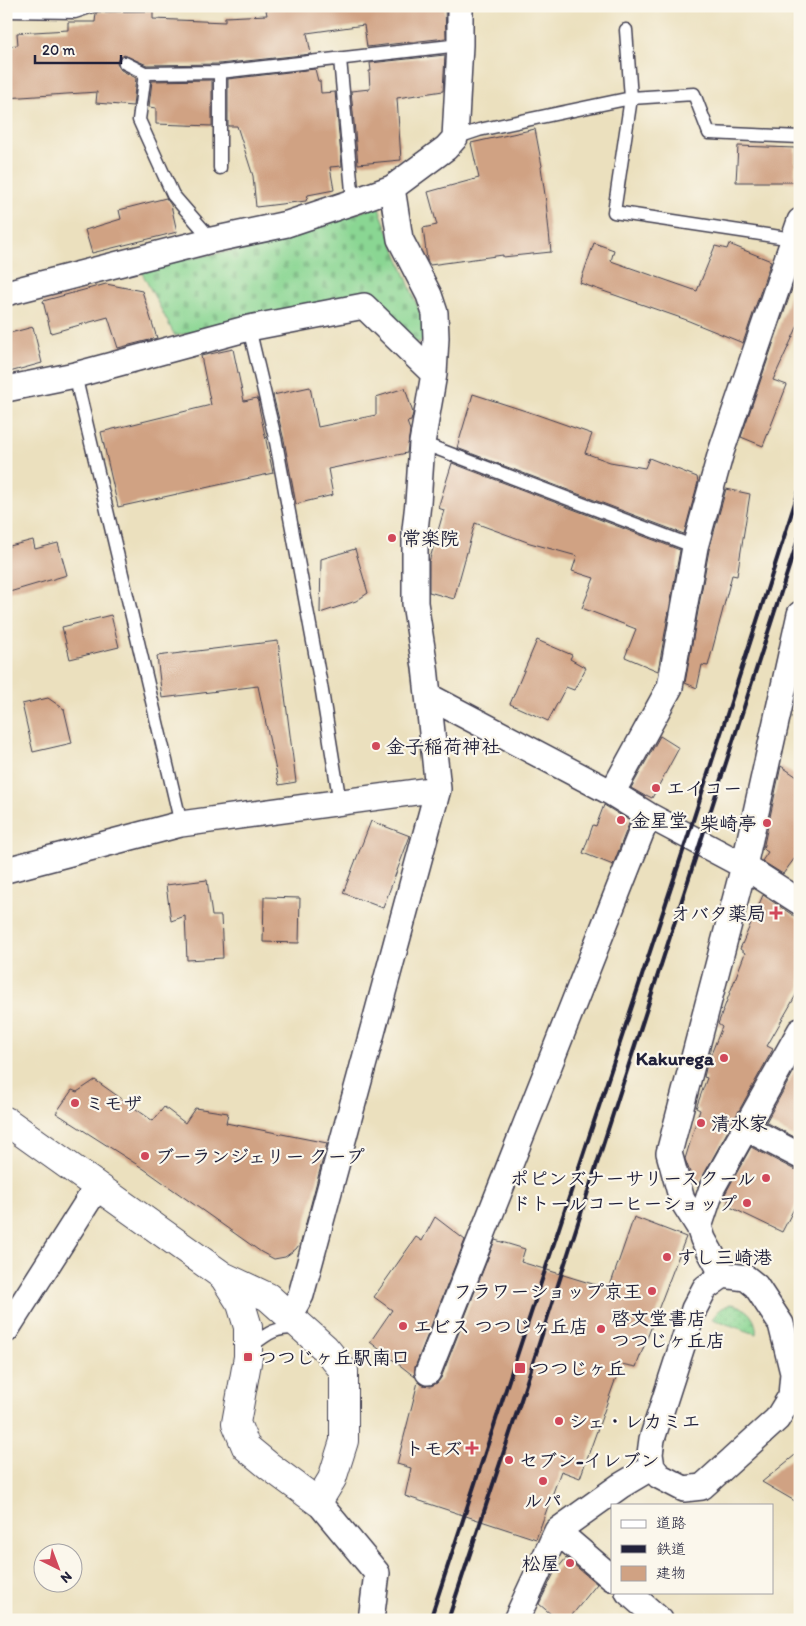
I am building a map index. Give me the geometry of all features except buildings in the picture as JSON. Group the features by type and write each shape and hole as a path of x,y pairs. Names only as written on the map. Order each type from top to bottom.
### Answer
{"street":[{"path":"6,293 212,240 287,224 392,188 446,148 456,138 460,6"},
{"path":"295,1322 438,789 415,603 415,530 422,443 434,374 436,313 400,239 392,188"},
{"path":"612,793 670,687 695,547 721,452 796,230"},
{"path":"6,389 75,375 249,328 364,306 434,374"},
{"path":"723,1275 703,1239 699,1227 682,1200 669,1153 744,866 799,624"},
{"path":"428,696 612,793 648,815 744,866 800,902"},
{"path":"6,870 181,824 438,789"},
{"path":"428,1372 648,815"},
{"path":"699,1227 712,1188 800,1032"},
{"path":"6,1121 223,1276 268,1297 325,1348 344,1371 344,1440 332,1479 318,1502"},
{"path":"746,1128 800,1156"},
{"path":"6,1330 97,1187"},
{"path":"723,1275 746,1278 756,1286 781,1324 793,1373 795,1397 777,1419 702,1487 684,1489 659,1476 652,1467 650,1454 652,1439 694,1309 705,1288 723,1275"},
{"path":"223,1276 241,1304 248,1327 248,1357 236,1423 246,1447 268,1466 318,1502 377,1573 371,1620"},
{"path":"516,1620 557,1531 620,1486 652,1467"},
{"path":"557,1531 611,1577"},
{"path":"630,1594 660,1620"}],"lane":[{"path":"6,11 75,12 93,6"},
{"path":"626,30 631,98 614,212 796,230"},
{"path":"125,63 145,73 220,72 460,45"},
{"path":"340,58 353,202"},
{"path":"220,72 220,168"},
{"path":"145,73 139,120 173,195 212,240"},
{"path":"456,138 479,130 631,98 694,94 709,133 800,137"},
{"path":"249,328 278,452 321,685 340,803"},
{"path":"75,375 181,824"},
{"path":"422,443 695,547"},
{"path":"248,1349 267,1333 295,1322"}],"green space":[{"path":"378,206 430,338 413,344 365,295 175,336 139,267 267,245"},
{"path":"730,1304 741,1307 753,1318 756,1334 712,1319 719,1310"}],"railway":[{"path":"430,1620 688,836 800,487"},
{"path":"448,1620 519,1406 800,533"}],"place":[{"name":"常楽院","path":"392,538"},
{"name":"金子稲荷神社","path":"376,746"},
{"name":"エイコー","path":"656,788"},
{"name":"金星堂","path":"621,820"},
{"name":"柴崎亭","path":"767,823"},
{"name":"オバタ薬局","path":"776,913"},
{"name":"Kakurega","path":"724,1058"},
{"name":"ミモザ","path":"75,1103"},
{"name":"清水家","path":"701,1123"},
{"name":"ブーランジェリー クープ","path":"145,1156"},
{"name":"ポピンズナーサリースクール","path":"766,1178"},
{"name":"ドトールコーヒーショップ","path":"747,1203"},
{"name":"すし三崎港","path":"667,1257"},
{"name":"フラワーショップ京王","path":"652,1291"},
{"name":"エビス つつじヶ丘店","path":"403,1326"},
{"name":"啓文堂書店 つつじヶ丘店","path":"601,1329"},
{"name":"つつじヶ丘駅南口","path":"248,1357"},
{"name":"つつじヶ丘","path":"520,1368"},
{"name":"シェ・レカミエ","path":"559,1421"},
{"name":"トモズ","path":"472,1448"},
{"name":"セブン-イレブン","path":"509,1460"},
{"name":"ルパ","path":"543,1481"},
{"name":"松屋","path":"570,1563"}]}
